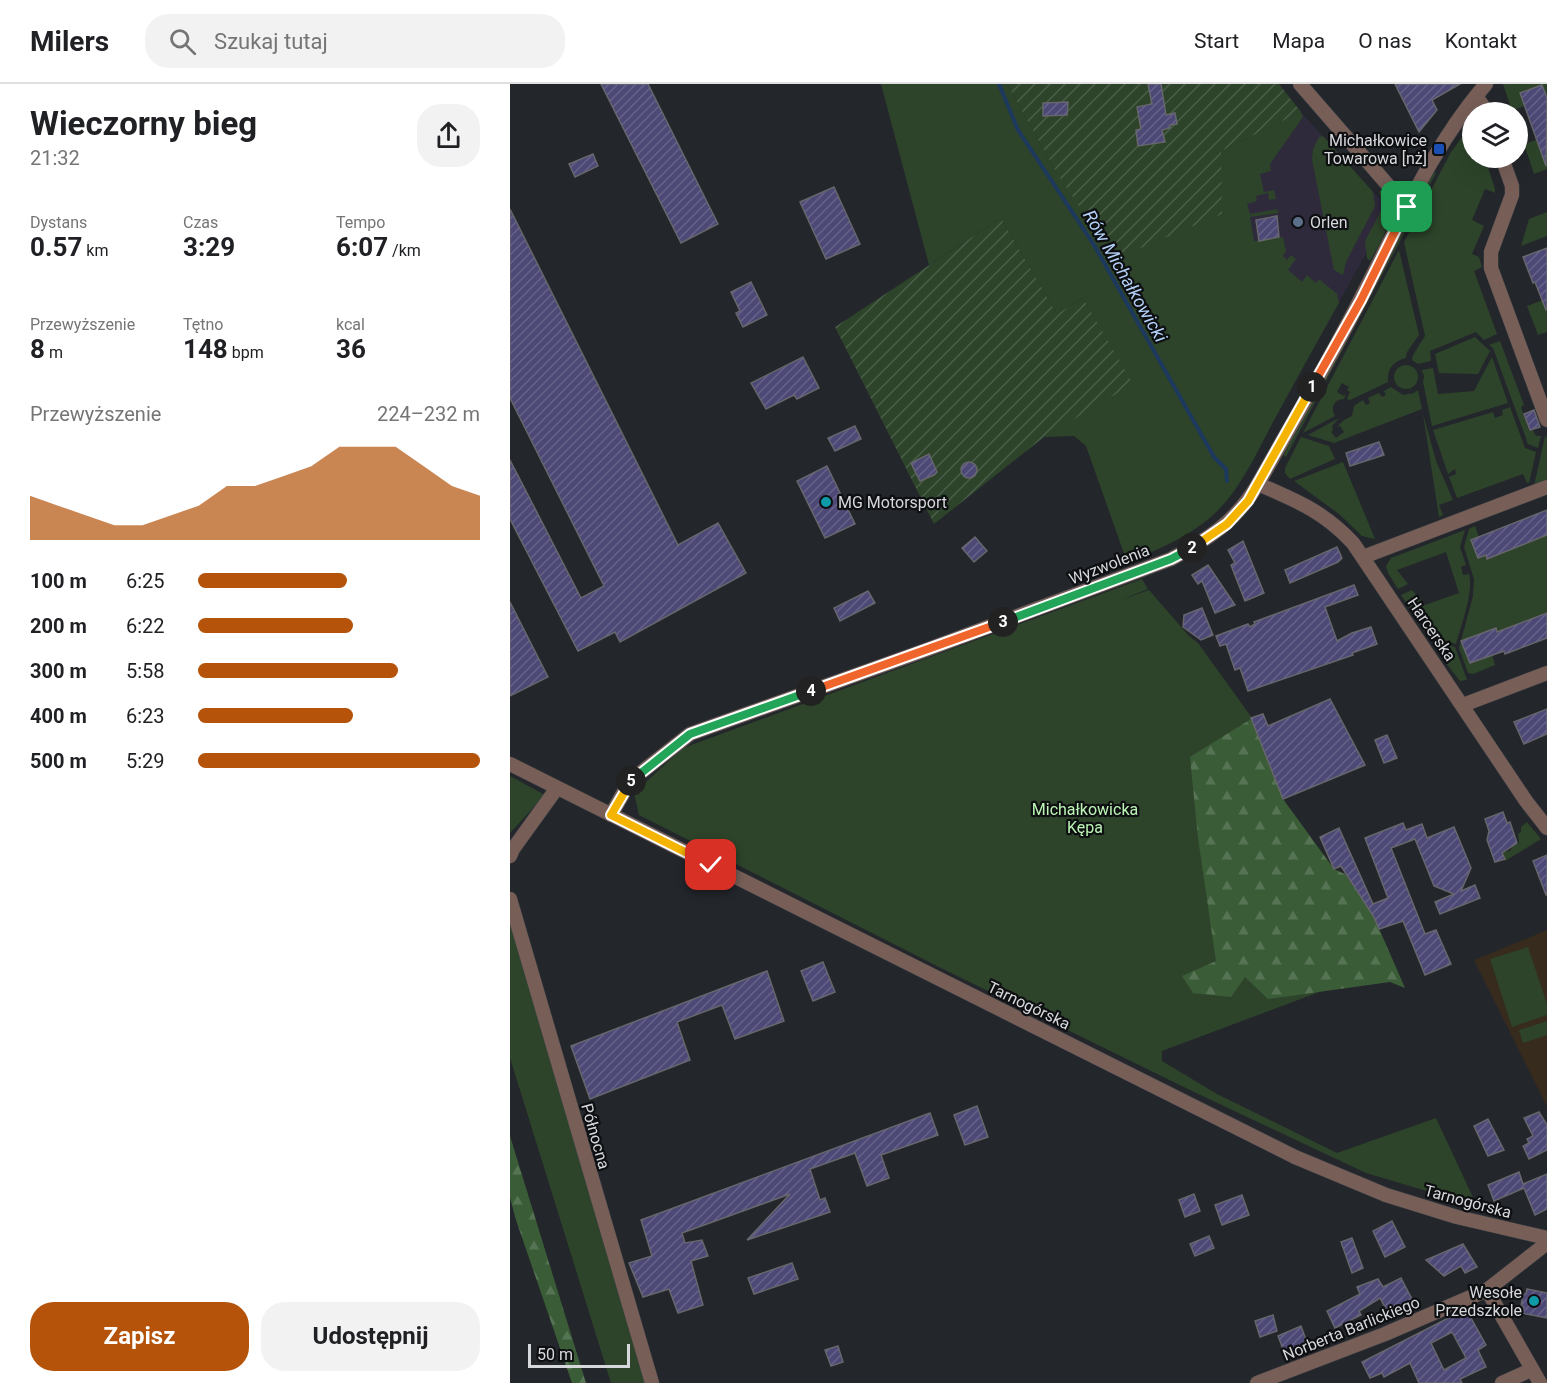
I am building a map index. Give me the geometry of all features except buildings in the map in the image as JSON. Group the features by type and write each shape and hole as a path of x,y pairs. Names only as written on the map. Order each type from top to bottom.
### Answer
{"street":[{"path":"1300,84 1407,207"},
{"name":"Wyzwolenia","path":"611,815 630,781 690,734 926,651 1171,559 1196,546 1227,524 1248,501 1258,484 1361,300 1407,207 1439,149 1486,84"},
{"path":"1476,96 1480,102"},
{"path":"1506,168 1512,186 1512,195 1491,252 1491,268 1547,420"},
{"name":"Harcerska","path":"1258,484 1313,509 1343,532 1363,556 1521,794 1546,825"},
{"path":"1363,556 1547,487"},
{"path":"1463,705 1547,673"},
{"name":"Tarnogórska","path":"510,764 1295,1157 1386,1195 1457,1217 1547,1238"},
{"path":"510,856 558,788"},
{"name":"Północna","path":"510,899 652,1383"},
{"name":"Norberta Barlickiego","path":"1257,1383 1384,1334 1486,1290 1547,1243"},
{"path":"1486,1290 1540,1383"},
{"path":"1502,1383 1531,1370"}],"shaded area":[{"path":"1301,112 1373,192 1391,208 1316,344 1235,257 1245,182 1268,127"},
{"path":"1547,930 1547,1107 1474,960"}],"green space":[{"path":"881,84 1007,84 1055,170 1221,151 1301,112 1303,117 1270,164 1271,171 1260,174 1264,192 1274,190 1276,199 1269,200 1268,193 1256,196 1257,201 1247,204 1250,214 1277,209 1279,213 1250,217 1254,241 1283,237 1286,251 1283,256 1287,260 1291,255 1296,259 1288,270 1302,282 1307,275 1316,283 1319,279 1337,294 1339,303 1246,473 1222,506 1202,524 1171,543 1127,562 1086,446 1074,436 1044,437 1132,384 1083,298 1057,314 1001,218 929,265"},
{"path":"1007,84 1279,84 1301,112 1221,151 1222,214 1114,259 1055,170"},
{"path":"1503,84 1547,84 1547,98 1542,85 1520,93 1523,102 1509,102"},
{"path":"1323,136 1373,192 1375,206 1346,262 1343,275 1334,270 1312,160 1313,149 1319,137"},
{"path":"1462,137 1462,168 1488,168 1495,189 1495,193 1485,189 1472,220 1484,226 1472,254 1479,257 1482,267 1474,271 1497,334 1484,340 1476,332 1430,351 1431,361 1418,364 1412,360 1413,355 1425,336 1404,242 1451,152"},
{"path":"1536,140 1541,154 1547,152 1547,169 1534,174 1528,156 1528,143"},
{"path":"1434,172 1436,173 1286,457 1283,455"},
{"path":"1381,190 1388,210 1387,227 1370,261 1367,258 1365,241 1383,207 1379,192"},
{"path":"1547,212 1547,236 1521,246 1529,219"},
{"path":"1001,218 1057,314 1083,298 1133,384 1044,437 934,524 835,327"},
{"path":"1399,250 1419,335 1407,352 1406,358 1392,366 1388,382 1350,400 1347,399 1350,392 1347,390 1349,387 1342,383 1337,392 1344,396 1346,393 1344,399 1334,404 1335,416 1303,433"},
{"path":"1543,300 1547,312 1547,332 1538,335 1527,306"},
{"path":"1475,337 1490,351 1478,374 1439,373 1435,354"},
{"path":"1500,341 1524,405 1521,407 1529,431 1533,430 1536,436 1541,436 1538,448 1528,444 1493,348 1489,345"},
{"path":"1492,357 1508,403 1432,426 1422,370 1433,368 1438,394 1474,391"},
{"path":"1406,365 1414,369 1418,377 1414,385 1406,389 1398,385 1394,377 1398,369"},
{"path":"1391,387 1403,395 1418,390 1422,409 1334,443 1308,435 1339,418 1332,426 1331,432 1336,438 1344,432 1340,426 1337,427 1352,416 1354,406 1363,400 1366,405 1370,403 1368,398 1379,393 1382,397 1386,395 1384,391"},
{"path":"1510,407 1525,448 1536,452 1529,483 1523,474 1457,498 1449,477 1456,474 1455,469 1448,474 1433,430 1493,412 1495,418 1503,415 1502,410"},
{"path":"1423,414 1436,461 1453,500 1439,505 1443,515 1439,517"},
{"path":"1545,436 1547,438 1547,480 1534,486"},
{"path":"1301,437 1329,446 1335,459 1290,479 1285,473 1285,468"},
{"path":"1343,462 1375,539 1362,536 1339,514 1294,481"},
{"path":"1475,526 1479,537 1471,540 1477,557 1486,555 1488,559 1547,535 1547,613 1497,632 1496,629 1461,641 1470,663 1492,655 1495,665 1473,674 1468,673 1459,648 1473,596 1474,579 1464,547 1469,529"},
{"path":"1465,530 1460,547 1466,565 1461,567 1463,575 1469,574 1470,590 1456,644 1439,640 1432,631 1427,634 1401,595 1412,590 1425,605 1459,593 1446,552 1397,570 1408,584 1398,589 1386,566 1391,558"},
{"name":"Michałkowicka Kępa","path":"1142,579 1148,589 1121,600 1149,590 1189,636 1198,643 1252,718 1283,799 1306,842 1377,929 1394,964 1162,1051 1162,1061 1217,1094 1337,1153 1436,1118 1477,1206 1366,1173 939,967 639,815 634,793 683,748"},
{"path":"1444,644 1455,647 1467,680 1460,681 1442,658 1450,652"},
{"path":"1251,719 1283,799 1334,869 1345,874 1374,917 1405,988 1390,982 1268,999 1245,977 1231,997 1193,993 1182,976 1216,961 1198,838 1190,757"},
{"path":"510,776 545,795 510,833"},
{"path":"1527,822 1541,839 1505,861 1502,852 1510,851 1519,843 1518,834"},
{"path":"510,922 647,1383 611,1383 510,1058"},
{"path":"1528,947 1547,1004 1547,1015 1512,1027 1490,959"},
{"path":"1547,1021 1547,1035 1523,1043 1519,1030"},
{"path":"510,1136 586,1383 572,1383 516,1220 510,1198"}],"waterway":[{"name":"Rów Michałkowicki","path":"999,84 1018,130 1094,245 1214,457 1226,469 1227,481"}],"place":[{"name":"Michałkowice Towarowa [nż]","path":"1439,149"},
{"name":"Orlen","path":"1298,222"},
{"name":"MG Motorsport","path":"826,502"},
{"name":"Wesołe Przedszkole","path":"1534,1301"}],"route":[{"path":"711,865 611,815 630,781 690,734 926,651 1171,559 1196,546 1227,524 1248,501 1258,484 1361,300 1407,207"}]}
